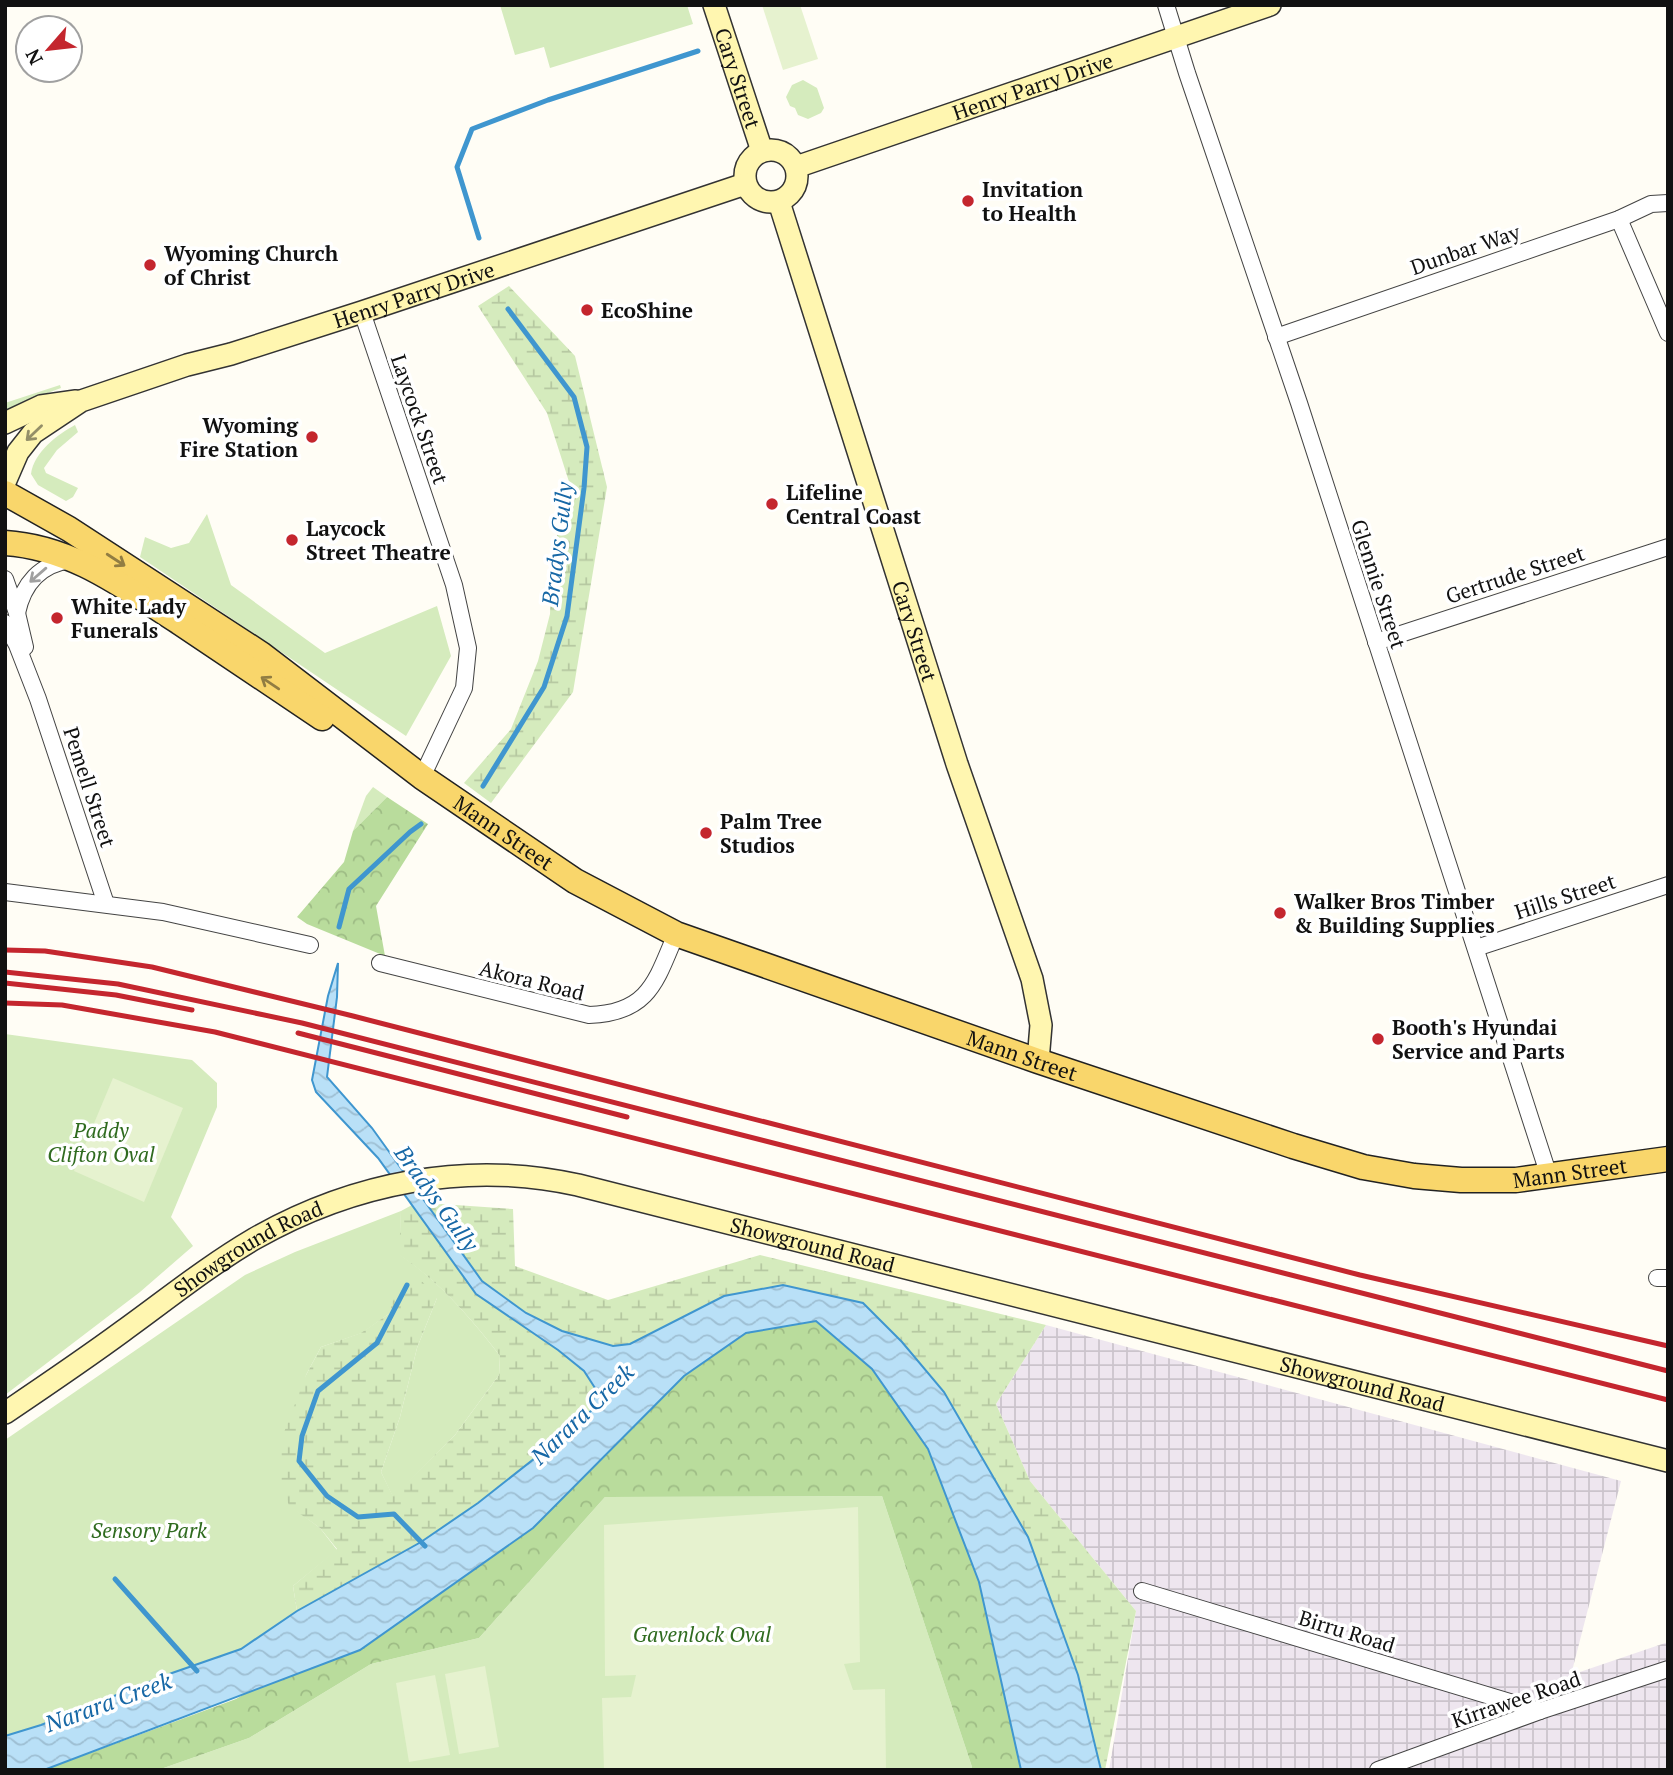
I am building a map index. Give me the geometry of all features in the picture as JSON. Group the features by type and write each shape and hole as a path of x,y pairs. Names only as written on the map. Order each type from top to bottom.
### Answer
{"main road":[{"name":"Mann Street","path":"5,493 69,529 261,654 422,777 575,881 676,934 1038,1060 1363,1167 1413,1176 1461,1180 1516,1180 1668,1159"},
{"name":"Mann Street","path":"5,543 48,549 80,561 148,602 368,748 422,777"}],"street":[{"name":"Cary Street","path":"714,5 762,150"},
{"name":"Glennie Street","path":"1166,5 1549,1176"},
{"name":"Henry Parry Drive","path":"796,167 1270,5"},
{"path":"762,150 779,150 792,160 796,167 796,184 792,192 779,202 762,201 749,191 745,184 744,176 749,160 762,150"},
{"name":"Henry Parry Drive","path":"5,482 27,439 42,425 81,401 187,365 362,312 745,184"},
{"name":"Cary Street","path":"779,202 957,764 1032,979 1041,1025 1038,1060"},
{"name":"Dunbar Way","path":"1276,337 1619,219 1651,204 1668,203"},
{"path":"1619,219 1668,333"},
{"name":"Laycock Street","path":"362,312 454,585 468,648 464,688 422,777"},
{"name":"Henry Parry Drive","path":"5,423 40,406 70,400 81,401"},
{"name":"Gertrude Street","path":"1376,642 1668,547"},
{"path":"11,618 23,591 39,572 56,563 80,561"},
{"name":"Pemell Street","path":"5,579 11,618 106,904"},
{"name":"Hills Street","path":"1476,948 1668,885"},
{"path":"5,892 163,912 310,945"},
{"name":"Akora Road","path":"380,963 589,1015 607,1015 623,1010 646,995 659,975 676,934"},
{"name":"Showground Road","path":"5,1413 214,1265 255,1239 300,1216 380,1187 483,1174 578,1185 1668,1461"},
{"name":"Birru Road","path":"1142,1591 1540,1711"},
{"name":"Kirrawee Road","path":"1378,1770 1540,1711 1668,1670"}],"shaded area":[{"path":"1046,1325 1621,1481 1571,1675 1668,1642 1668,1770 1109,1770 1136,1611 1030,1481 996,1404"}],"green space":[{"path":"500,5 687,5 693,24 550,68 544,47 515,55"},
{"path":"762,5 800,5 818,59 783,70"},
{"path":"803,80 817,88 824,108 821,113 808,119 798,115 786,97 792,85"},
{"path":"509,286 575,356 607,487 573,692 491,803 464,783 511,729 538,661 550,614 552,553 571,488 547,413 478,306"},
{"path":"60,385 61,388 5,411 5,403"},
{"path":"75,425 78,432 57,450 44,468 46,473 78,488 73,497 66,501 38,485 31,474 41,451"},
{"path":"207,514 231,585 325,653 437,606 451,656 406,736 140,557 145,537 171,548 189,543"},
{"path":"373,787 387,797 353,831 366,796"},
{"path":"387,797 428,824 376,906 385,956 307,924 297,917 344,862 353,831"},
{"name":"Paddy Clifton Oval","path":"5,1034 192,1060 217,1083 217,1107 171,1217 193,1246 140,1292 5,1395"},
{"path":"113,1078 183,1108 144,1202 74,1171"},
{"path":"426,1203 513,1209 515,1266 608,1300 760,1255 1046,1325 996,1404 1030,1481 1136,1611 1105,1770 1101,1770 1078,1675 944,1392 902,1342 863,1303 783,1285 724,1296 630,1344 613,1346 562,1331 526,1314 482,1281"},
{"path":"412,1205 476,1294 584,1371 595,1388 593,1409 532,1463 464,1514 404,1552 297,1611 293,1586 337,1549 320,1528 289,1506 279,1473 283,1435 306,1375 321,1347 361,1333 390,1313 395,1287 419,1278 437,1298 417,1348 400,1417 381,1472 393,1496 455,1435 499,1375 500,1356 478,1328 441,1288 399,1255 401,1211"},
{"name":"Sensory Park","path":"401,1211 400,1255 428,1276 454,1301 500,1356 499,1375 455,1435 393,1497 381,1472 400,1417 417,1348 437,1298 390,1313 362,1333 321,1347 306,1375 289,1505 320,1528 337,1550 293,1586 297,1611 241,1649 41,1725 5,1736 5,1440 245,1275 295,1252"},
{"path":"816,1321 872,1369 928,1449 979,1582 1021,1770 970,1770 972,1767 882,1496 605,1497 479,1638 371,1664 249,1738 158,1770 44,1770 236,1699 533,1528 684,1376 746,1333"},
{"name":"Gavenlock Oval","path":"882,1496 972,1767 970,1770 158,1770 249,1738 371,1664 479,1638 605,1497"},
{"path":"858,1507 860,1662 844,1664 853,1690 885,1689 886,1770 604,1770 602,1698 631,1697 636,1675 605,1676 604,1525"},
{"path":"485,1666 499,1747 459,1754 445,1674"},
{"path":"435,1675 450,1755 409,1762 396,1683"}],"water":[{"name":"Narara Creek","path":"338,963 337,997 327,1077 372,1128 482,1281 526,1313 562,1331 613,1346 630,1344 724,1296 783,1285 863,1303 902,1342 944,1392 1028,1537 1078,1675 1101,1770 1021,1770 979,1582 928,1449 872,1369 816,1321 746,1333 684,1376 533,1528 360,1650 44,1770 5,1770 5,1736 41,1725 241,1649 297,1611 421,1542 478,1503 593,1409 595,1388 584,1371 476,1294 378,1158 316,1092 312,1080 328,996"}],"waterway":[{"name":"Bradys Gully","path":"479,238 457,167 472,129 548,100 698,51"},
{"name":"Bradys Gully","path":"483,786 544,687 567,616 587,447 574,397 508,309"},
{"name":"Bradys Gully","path":"339,927 349,889 421,824"},
{"path":"407,1285 377,1343 318,1391 302,1436 299,1461 327,1496 358,1517 394,1514 425,1546"},
{"path":"115,1579 197,1671"}],"railway":[{"path":"5,950 45,951 152,967 353,1016 1360,1275 1668,1346"},
{"path":"5,972 118,984 302,1023 1668,1371"},
{"path":"5,983 116,995 192,1010"},
{"path":"5,1003 62,1005 215,1032 1668,1400"},
{"path":"298,1033 627,1117"}],"place":[{"name":"Invitation to Health","path":"968,201"},
{"name":"Wyoming Church of Christ","path":"150,265"},
{"name":"EcoShine","path":"587,310"},
{"name":"Wyoming Fire Station","path":"312,437"},
{"name":"Lifeline Central Coast","path":"772,504"},
{"name":"Laycock Street Theatre","path":"292,540"},
{"name":"White Lady Funerals","path":"57,618"},
{"name":"Palm Tree Studios","path":"706,833"},
{"name":"Walker Bros Timber & Building Supplies","path":"1280,913"},
{"name":"Booth's Hyundai Service and Parts","path":"1378,1039"}]}
